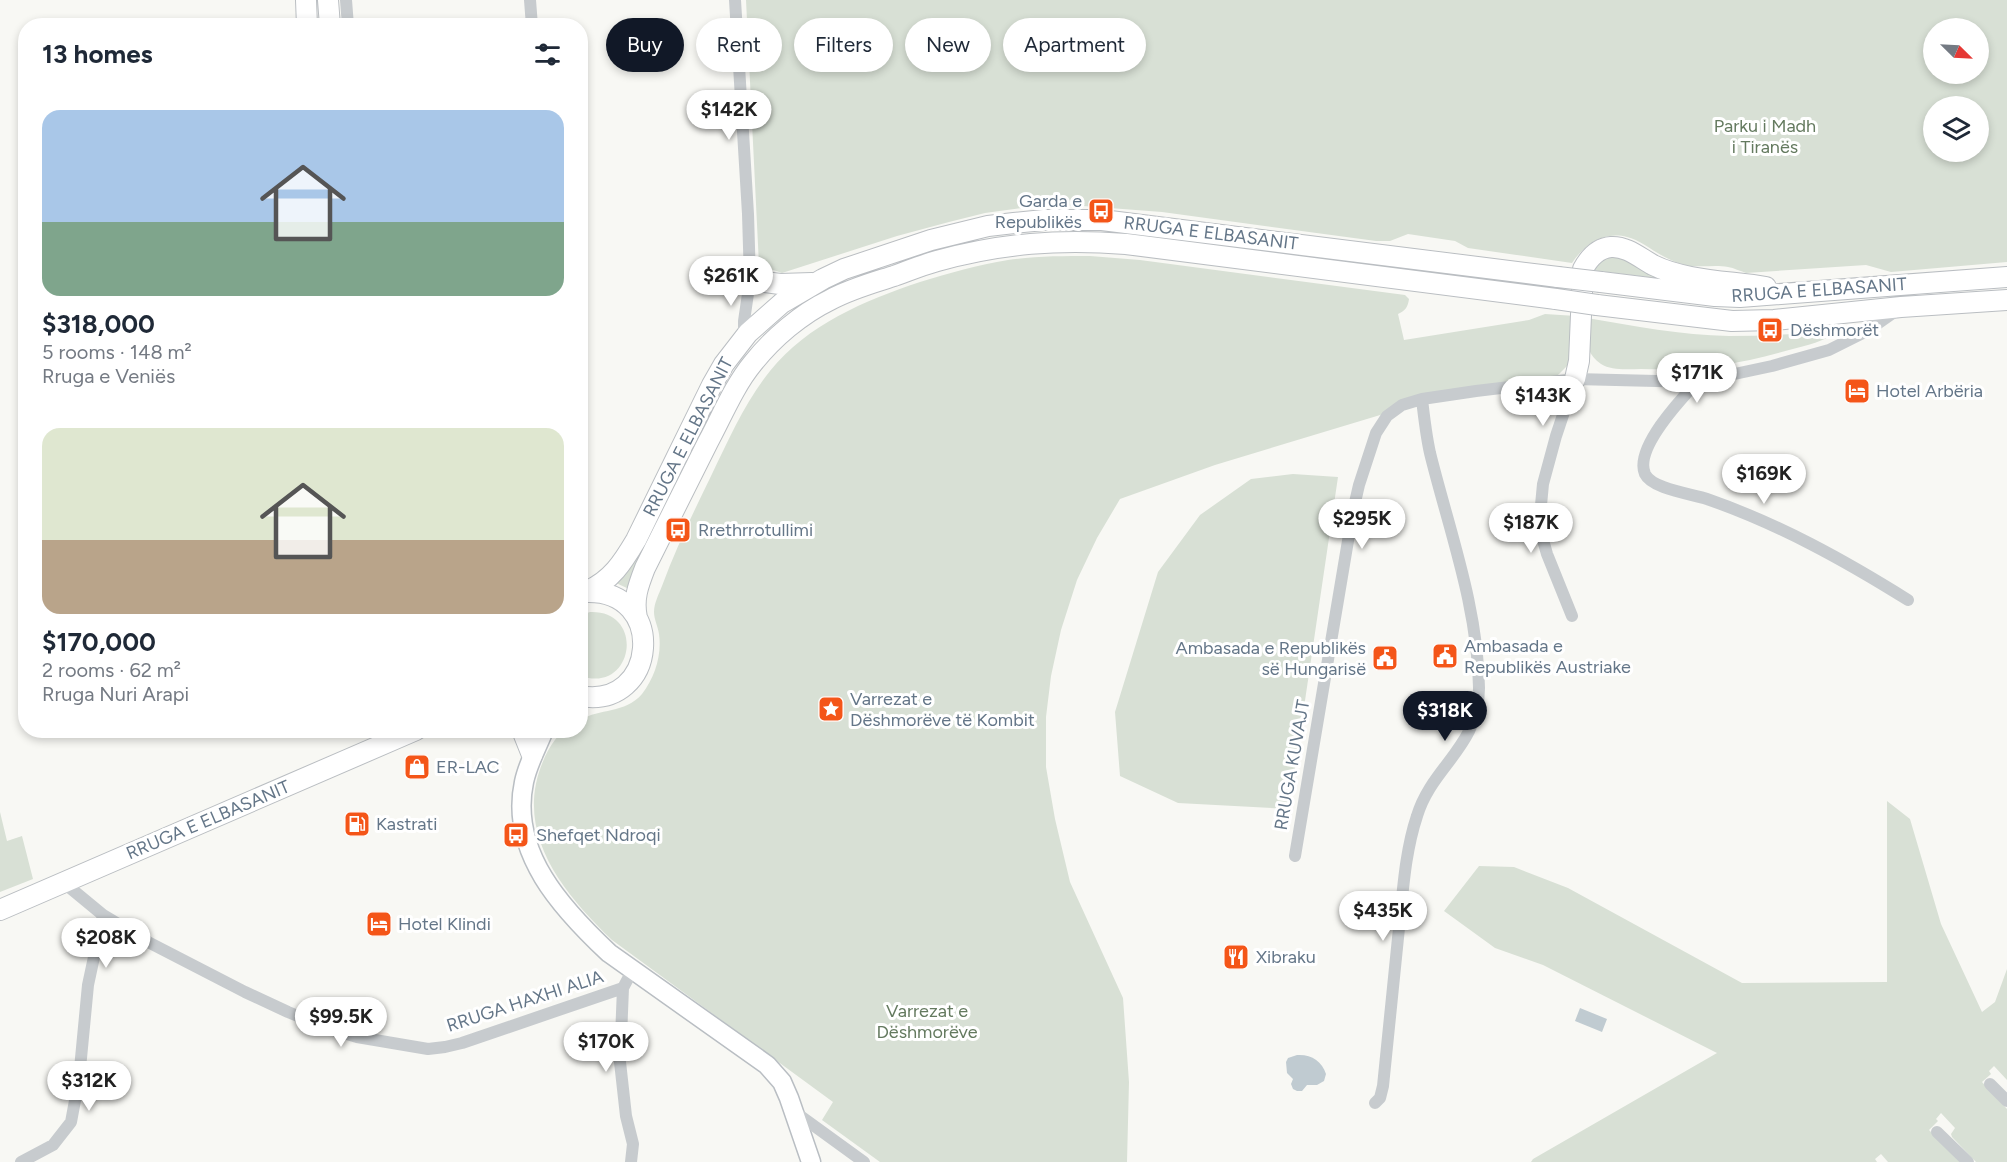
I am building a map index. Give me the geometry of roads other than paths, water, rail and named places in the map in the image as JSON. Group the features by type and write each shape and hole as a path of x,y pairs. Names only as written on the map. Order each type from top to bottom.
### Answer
{"main road":[{"path":"306,0 307,18"},
{"path":"328,0 329,18"},
{"name":"RRUGA E ELBASANIT","path":"588,590 599,586 609,578 625,559 712,385 744,337 782,303 815,283 844,269 957,233 1014,223 1071,219 1102,220 1715,296 1740,297 2007,277"},
{"name":"RRUGA E ELBASANIT","path":"590,697 623,687 639,667 644,642 634,606 645,568 729,400 746,372 765,350 796,322 830,300 934,261 986,249 1037,243 1069,241 1126,244 1732,321 1803,319 1901,307 2007,300"},
{"path":"1575,379 1579,361 1583,269 1588,260 1604,248 1613,246 1624,248 1667,271 1799,293"},
{"path":"750,280 780,284 815,283"},
{"path":"588,592 612,595 626,604 637,618"},
{"name":"RRUGA E ELBASANIT","path":"0,910 397,738"},
{"path":"525,738 532,755"},
{"path":"542,738 532,755 521,796 525,834 543,879 585,931 632,971 767,1065 782,1082 795,1112 811,1162"}],"street":[{"path":"346,0 347,18"},
{"path":"530,0 531,18"},
{"path":"735,0 750,280 744,337"},
{"name":"RRUGA KUVAJT","path":"1295,856 1359,485 1376,433 1387,416 1402,405 1422,399 1575,379 1697,381 1772,366 1829,350 1867,331 1901,307"},
{"path":"1572,616 1547,554 1539,526 1543,484 1575,379"},
{"path":"1697,381 1674,406 1649,447 1643,462 1645,475 1654,484 1747,514 1819,547 1908,600"},
{"path":"1375,1103 1380,1098 1383,1086 1407,858 1417,815 1430,789 1466,739 1477,708 1479,687 1472,612 1430,450 1422,399"},
{"name":"RRUGA HAXHI ALIA","path":"63,882 103,915 148,942 244,992 317,1024 357,1037 428,1049 462,1043 623,988 632,971"},
{"path":"21,1162 53,1145 71,1122 79,1079 88,985 103,915"},
{"path":"623,988 620,1062 626,1116 633,1144 631,1162"},
{"path":"1990,1084 2007,1101"},
{"path":"795,1112 864,1162"},
{"path":"1937,1132 1968,1162"}],"place":[{"name":"Garda e Republikës","path":"1101,211"},
{"name":"Dëshmorët","path":"1770,330"},
{"name":"Hotel Arbëria","path":"1857,391"},
{"name":"Rrethrrotullimi","path":"678,530"},
{"name":"Ambasada e Republikës Austriake","path":"1445,656"},
{"name":"Ambasada e Republikës së Hungarisë","path":"1385,658"},
{"name":"Varrezat e Dëshmorëve të Kombit","path":"831,709"},
{"name":"ER-LAC","path":"417,767"},
{"name":"Kastrati","path":"357,824"},
{"name":"Shefqet Ndroqi","path":"516,835"},
{"name":"Hotel Klindi","path":"379,924"},
{"name":"Xibraku","path":"1236,957"}],"park label":[{"name":"Parku i Madh i Tiranës","path":"1765,136"},
{"name":"Varrezat e Dëshmorëve","path":"927,1021"}]}
